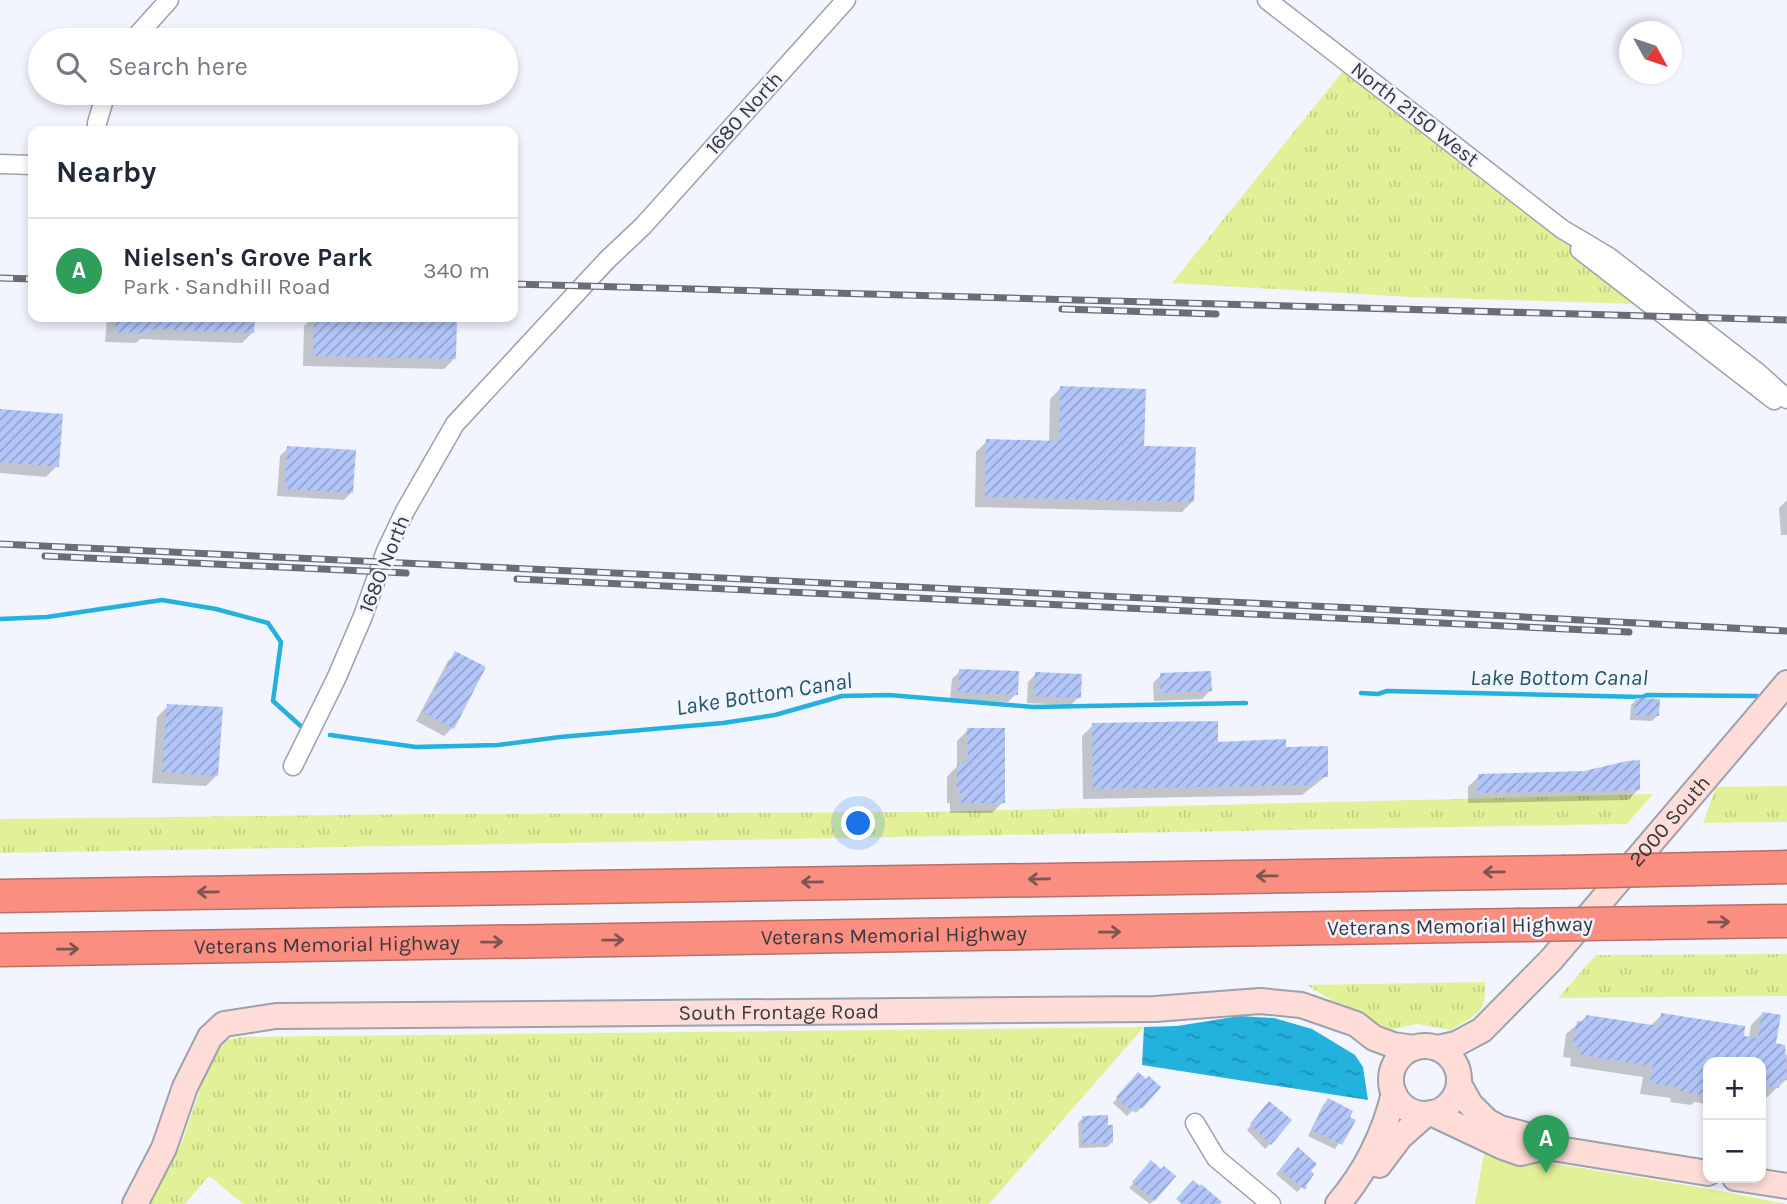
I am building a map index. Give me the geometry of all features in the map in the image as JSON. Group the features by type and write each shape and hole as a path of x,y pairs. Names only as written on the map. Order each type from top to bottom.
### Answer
{"highway":[{"path":"0,896 1787,867"},
{"name":"Veterans Memorial Highway","path":"0,950 1787,921"}],"street":[{"path":"144,28 169,0"},
{"name":"1680 North","path":"293,766 336,679 363,616 386,551 405,511 455,424 498,378 526,359 625,255 643,226 846,0"},
{"name":"North 2150 West","path":"1267,0 1562,229 1609,257 1757,372 1787,399"},
{"path":"97,126 102,105"},
{"path":"0,164 28,165"},
{"name":"North 2150 West","path":"1562,229 1591,259 1760,391 1787,406"},
{"name":"2000 South","path":"1551,960 1787,683"},
{"path":"1338,1204 1371,1158 1387,1122 1391,1077 1401,1056 1426,1048 1456,1044 1482,1030 1551,960"},
{"path":"1354,1204 1391,1147 1429,1113 1450,1103 1459,1079 1475,1054 1519,1012 1551,960"},
{"name":"South Frontage Road","path":"135,1204 164,1148 178,1104 210,1037 224,1024 276,1016 1155,1009 1260,1000 1301,1005 1356,1024 1374,1038 1393,1045 1426,1048"},
{"name":"South Frontage Road","path":"1330,1017 1348,1037 1370,1054 1392,1089"},
{"path":"1426,1048 1452,1059 1471,1104 1487,1121 1500,1128 1526,1135 1546,1147 1703,1172"},
{"path":"1392,1089 1407,1108 1429,1113 1503,1147 1520,1153 1546,1147"},
{"path":"1195,1123 1216,1158 1271,1204"},
{"path":"1766,1183 1787,1186"}],"green space":[{"path":"1343,71 1553,231 1639,304 1409,297 1172,283"},
{"path":"1787,786 1787,822 1703,823 1716,787"},
{"path":"1653,794 1627,824 0,853 0,819 922,812"},
{"path":"1787,954 1787,996 1558,998 1596,955"},
{"path":"1485,982 1482,1007 1451,1030 1417,1024 1385,1031 1306,985"},
{"path":"1144,1027 989,1204 243,1204 209,1176 185,1204 149,1204 181,1145 211,1058 225,1041 239,1037"},
{"path":"1484,1153 1511,1164 1525,1165 1538,1161 1787,1204 1475,1204"}],"water":[{"path":"1240,1016 1274,1018 1312,1029 1355,1055 1363,1067 1368,1100 1142,1065 1144,1027 1177,1026"}],"building":[{"path":"116,322 255,322 254,333 149,329 148,333 115,332"},
{"path":"314,322 457,322 456,359 313,356"},
{"path":"1060,386 1146,389 1144,446 1196,447 1194,502 985,497 986,439 1059,441"},
{"path":"0,409 63,414 59,467 0,462"},
{"path":"287,446 356,450 353,493 285,489"},
{"path":"455,651 486,667 454,729 423,712"},
{"path":"959,669 1019,671 1018,695 958,692"},
{"path":"1211,671 1212,691 1161,693 1160,673"},
{"path":"1035,672 1082,674 1081,698 1034,696"},
{"path":"1635,698 1660,699 1659,716 1634,715"},
{"path":"167,704 223,707 218,776 162,772"},
{"path":"1218,721 1218,742 1286,739 1286,747 1328,746 1328,777 1315,777 1315,785 1093,789 1092,723"},
{"path":"967,728 1005,728 1005,803 961,803 961,793 957,793 957,764 968,764"},
{"path":"1640,760 1640,790 1478,793 1478,774 1584,771"},
{"path":"1762,1012 1781,1015 1776,1043 1785,1045 1787,1080 1780,1079 1779,1088 1766,1086 1766,1057 1703,1057 1703,1095 1650,1083 1653,1066 1580,1055 1581,1048 1573,1046 1577,1021 1585,1022 1586,1015 1659,1026 1661,1013 1745,1026 1744,1036 1758,1038"},
{"path":"1138,1072 1146,1079 1149,1076 1161,1087 1142,1109 1139,1106 1133,1112 1116,1097"},
{"path":"1328,1098 1353,1111 1350,1117 1356,1120 1342,1145 1312,1130"},
{"path":"1269,1101 1292,1120 1271,1145 1250,1124"},
{"path":"1108,1115 1108,1125 1113,1125 1113,1143 1083,1144 1082,1116"},
{"path":"1298,1147 1317,1164 1311,1171 1314,1174 1305,1190 1280,1169"},
{"path":"1151,1160 1161,1169 1164,1166 1176,1176 1155,1201 1132,1182"},
{"path":"1193,1180 1222,1202 1182,1204 1176,1199"}],"waterway":[{"name":"Lake Bottom Canal","path":"0,619 47,617 162,600 216,609 268,623 281,642 273,701 303,728"},
{"name":"Lake Bottom Canal","path":"1361,693 1378,694 1387,691 1642,697 1757,696"},
{"name":"Lake Bottom Canal","path":"330,735 416,747 498,745 723,723 775,715 842,696 889,695 1033,707 1246,703"}],"railway":[{"path":"0,278 28,279"},
{"path":"518,284 1787,320"},
{"path":"1062,309 1216,314"},
{"path":"0,544 1787,631"},
{"path":"45,556 406,573"},
{"path":"517,579 1629,632"}],"place":[{"name":"Nielsen's Grove Park","path":"1546,1173"}]}
